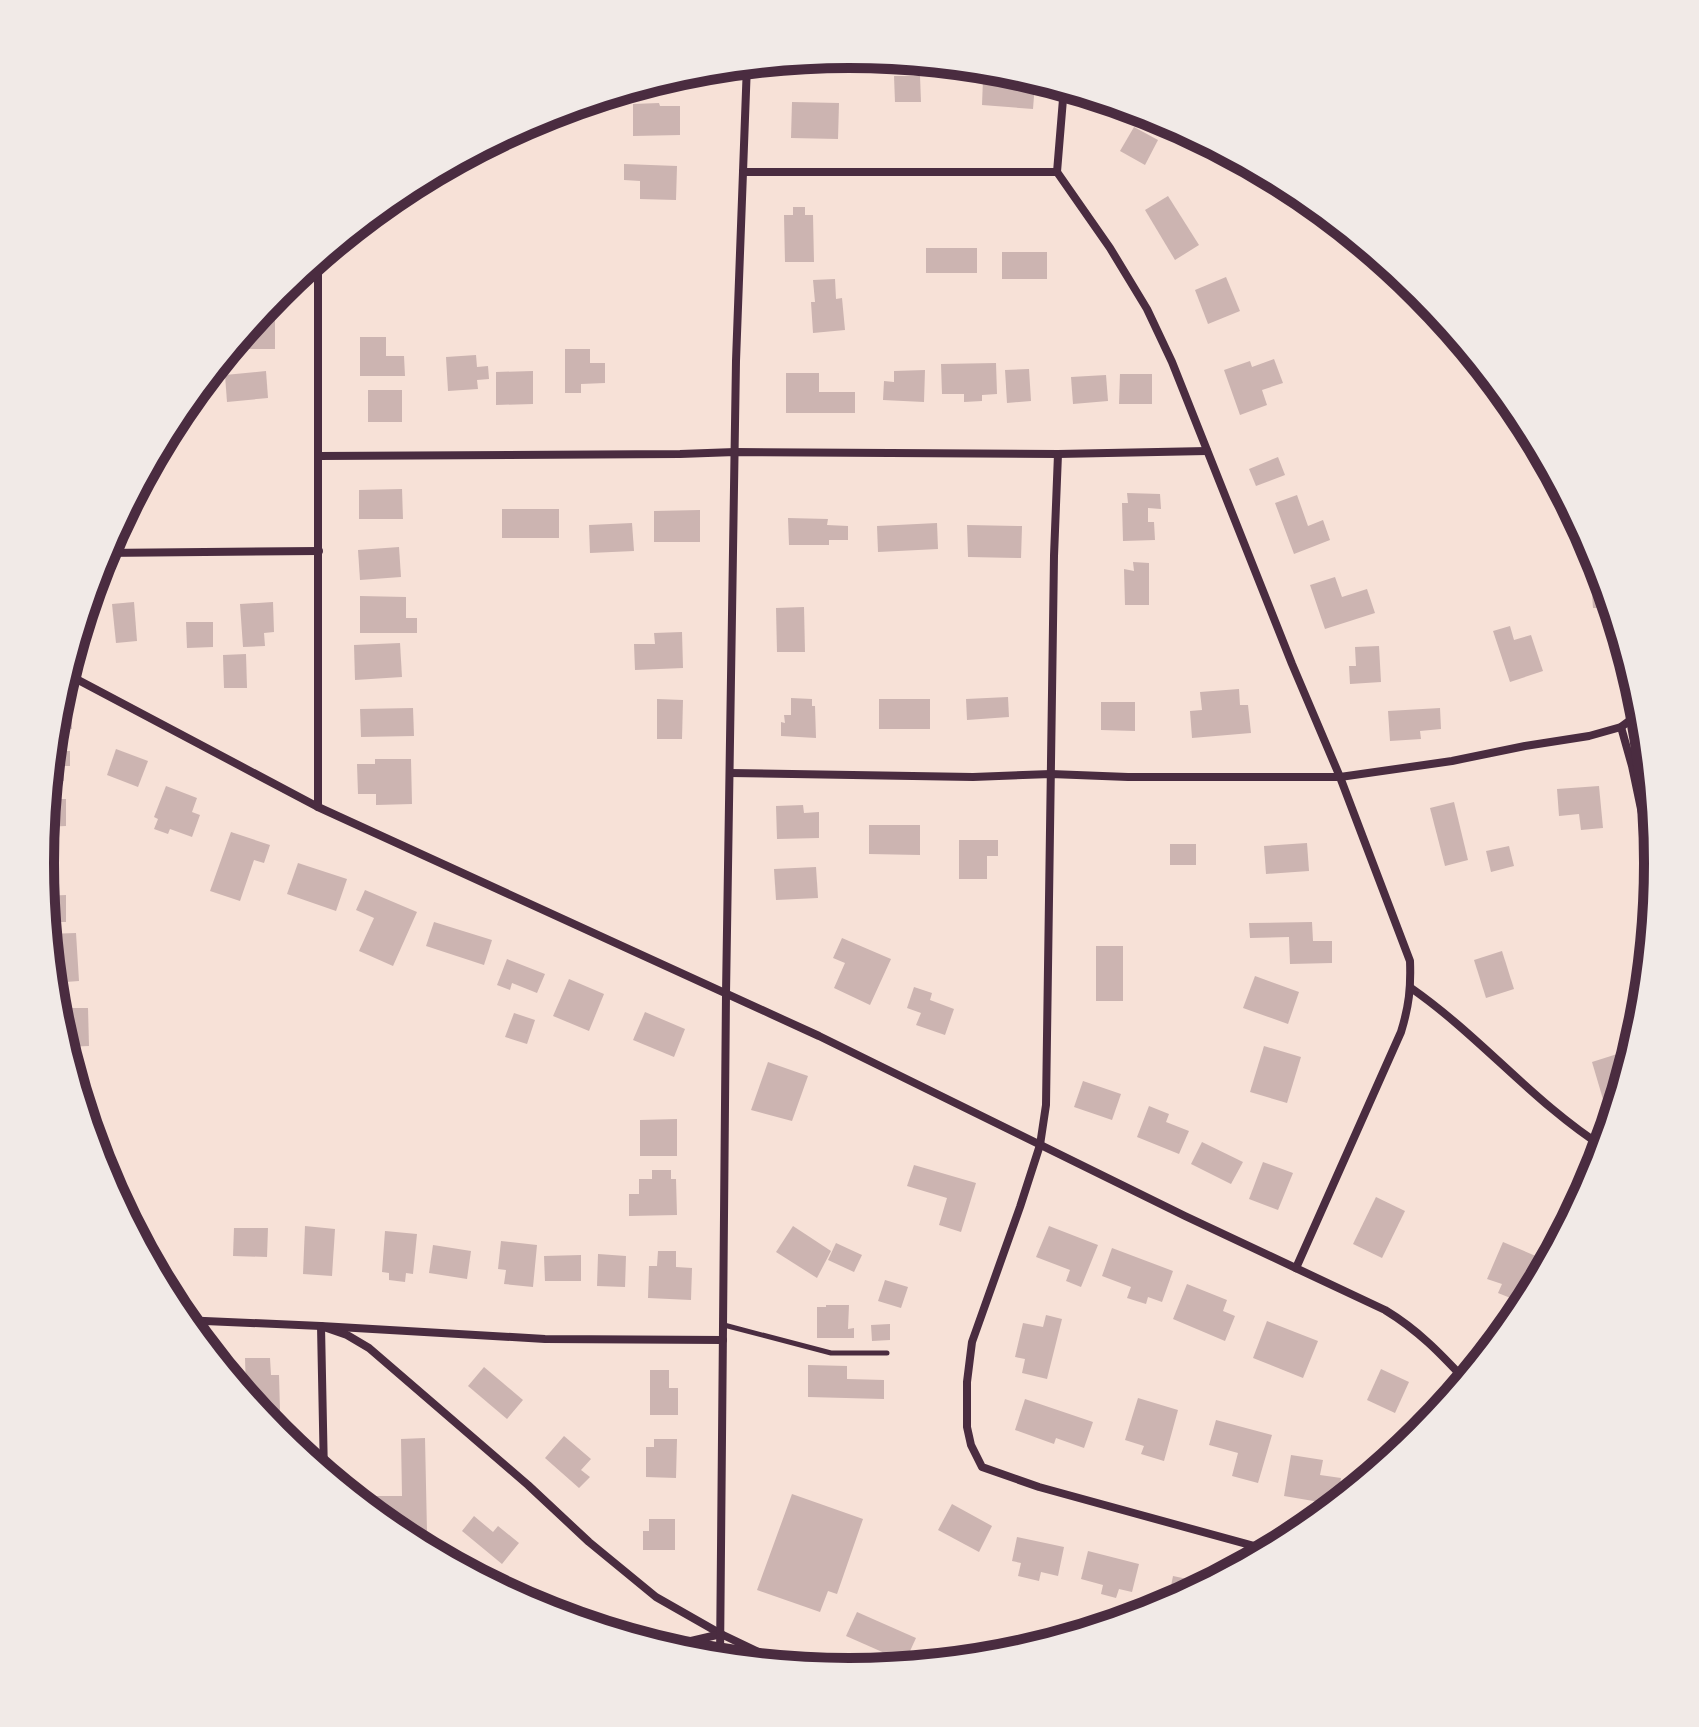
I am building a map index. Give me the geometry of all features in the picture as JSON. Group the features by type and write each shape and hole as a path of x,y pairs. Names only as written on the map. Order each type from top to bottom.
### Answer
{"street":[{"path":"720,1648 726,994 735,452 747,75"},
{"path":"1063,97 1057,172 1110,248 1147,309 1172,362 1340,777 1410,961 1411,988 1401,1032 1296,1268"},
{"path":"743,172 1057,172"},
{"path":"318,272 318,807"},
{"path":"318,456 1207,451"},
{"path":"1058,454 1046,1105 1040,1145 972,1342 967,1382 967,1427 971,1445 982,1467 1039,1487 1256,1547"},
{"path":"118,553 319,551"},
{"path":"76,679 318,807 819,1036 1385,1310 1435,1347 1460,1374"},
{"path":"730,773 973,777 1051,774 1340,777 1452,761 1589,736 1621,727 1632,719"},
{"path":"1621,727 1643,820"},
{"path":"1411,988 1439,1007 1538,1096 1594,1141"},
{"path":"199,1321 545,1339 723,1340"},
{"path":"321,1326 324,1461"},
{"path":"321,1326 347,1335 369,1348 656,1597 762,1654"},
{"path":"686,1642 721,1634"}],"lane":[{"path":"723,1325 831,1353 887,1353"}],"building":[{"path":"894,76 920,76 921,102 895,102"},
{"path":"983,80 1034,90 1033,109 982,105"},
{"path":"792,102 839,103 838,139 791,138"},
{"path":"659,103 660,106 680,106 680,135 633,136 633,104"},
{"path":"1134,127 1158,140 1145,165 1120,151"},
{"path":"624,164 677,166 676,200 640,199 640,181 624,180"},
{"path":"1168,196 1199,245 1175,260 1145,210"},
{"path":"793,207 805,207 805,215 813,215 814,262 785,262 784,215 793,215"},
{"path":"926,248 977,248 977,273 926,273"},
{"path":"1002,252 1047,252 1047,279 1002,279"},
{"path":"1226,277 1240,311 1208,324 1195,290"},
{"path":"835,279 836,299 842,298 845,330 813,333 813,280"},
{"path":"273,316 275,316 275,349 243,349"},
{"path":"360,337 386,337 386,356 404,356 405,376 360,376"},
{"path":"565,349 590,349 590,363 605,363 605,383 581,384 581,393 565,393"},
{"path":"476,355 477,367 488,366 489,379 477,380 478,389 448,391 446,357"},
{"path":"1274,359 1283,383 1262,390 1267,405 1240,415 1224,370 1250,361 1252,367"},
{"path":"996,363 997,394 982,395 982,401 964,402 964,394 942,394 941,364"},
{"path":"1029,369 1031,401 1007,403 1005,370"},
{"path":"925,370 924,402 883,400 884,381 894,382 894,371"},
{"path":"266,371 268,398 227,402 225,375"},
{"path":"533,371 533,404 496,405 496,372"},
{"path":"786,373 819,373 819,392 855,392 855,413 786,413"},
{"path":"1120,374 1152,374 1152,404 1119,404"},
{"path":"1106,375 1108,401 1073,404 1071,377"},
{"path":"368,390 402,390 402,422 368,422"},
{"path":"1278,457 1285,475 1256,486 1249,469"},
{"path":"402,489 403,519 359,519 359,490"},
{"path":"1127,493 1160,494 1161,509 1148,508 1148,522 1154,522 1155,540 1123,541 1122,503 1128,503"},
{"path":"1297,495 1308,526 1323,520 1330,540 1294,554 1275,503"},
{"path":"502,509 559,509 559,538 502,538"},
{"path":"700,510 700,542 654,542 654,511"},
{"path":"788,518 828,519 827,525 848,526 848,540 829,540 829,545 789,545"},
{"path":"632,523 634,551 590,553 589,525"},
{"path":"937,523 938,549 878,552 877,526"},
{"path":"967,525 1022,526 1021,558 968,557"},
{"path":"399,547 401,577 360,580 358,550"},
{"path":"1133,562 1149,563 1149,605 1125,605 1124,569 1134,571"},
{"path":"1335,577 1342,597 1367,589 1375,613 1325,629 1310,585"},
{"path":"1591,581 1603,608 1593,608"},
{"path":"360,596 406,597 406,618 417,618 417,633 360,633"},
{"path":"134,602 137,641 116,643 112,604"},
{"path":"273,602 274,632 264,633 265,646 243,647 240,604"},
{"path":"804,607 805,652 777,652 776,608"},
{"path":"186,622 213,622 213,647 187,648"},
{"path":"1510,626 1514,640 1531,635 1543,671 1510,682 1493,631"},
{"path":"682,632 683,668 635,670 634,644 655,644 654,633"},
{"path":"400,643 402,677 355,680 354,645"},
{"path":"1379,646 1381,682 1350,684 1349,666 1356,666 1355,647"},
{"path":"246,654 247,688 224,688 223,655"},
{"path":"1239,689 1240,705 1248,705 1251,733 1192,738 1190,711 1202,710 1200,692"},
{"path":"1008,697 1009,717 967,720 966,699"},
{"path":"791,698 812,699 816,738 781,736 784,715 791,715"},
{"path":"657,699 683,700 682,739 657,739"},
{"path":"879,699 930,699 930,729 879,729"},
{"path":"1101,702 1135,702 1135,731 1101,730"},
{"path":"413,708 414,736 361,737 360,709"},
{"path":"1440,708 1441,729 1420,731 1421,739 1390,741 1388,711"},
{"path":"69,710 72,710 72,729 66,729"},
{"path":"116,749 148,761 138,787 107,775"},
{"path":"62,751 70,751 70,766 64,766 64,781 59,781"},
{"path":"375,759 411,759 412,804 376,805 376,794 358,794 357,764 375,764"},
{"path":"166,786 197,798 192,812 200,815 192,837 170,829 168,834 154,829 158,819 154,817"},
{"path":"1599,786 1603,828 1581,830 1579,814 1559,816 1557,789"},
{"path":"57,799 66,799 66,826 55,826"},
{"path":"1454,802 1468,860 1445,866 1430,808"},
{"path":"803,805 804,813 819,812 819,838 777,839 776,806"},
{"path":"869,825 920,825 920,855 869,854"},
{"path":"231,832 270,845 264,863 254,860 240,901 210,891"},
{"path":"959,840 998,840 998,856 987,856 987,879 959,879"},
{"path":"1307,843 1309,871 1266,874 1264,846"},
{"path":"1170,844 1196,844 1196,865 1170,865"},
{"path":"1509,846 1514,866 1491,872 1486,851"},
{"path":"298,863 347,879 336,911 287,894"},
{"path":"816,867 818,898 776,900 774,869"},
{"path":"365,890 417,912 393,966 359,951 374,918 356,910"},
{"path":"55,895 66,895 66,922 57,922"},
{"path":"434,922 492,940 484,965 426,946"},
{"path":"1312,922 1313,941 1332,941 1332,963 1290,964 1289,937 1250,938 1249,923"},
{"path":"76,933 79,981 63,982 58,934"},
{"path":"842,938 891,959 870,1005 834,988 845,963 833,958"},
{"path":"1096,946 1123,946 1123,1001 1096,1001"},
{"path":"1502,951 1514,989 1486,998 1474,960"},
{"path":"507,959 545,974 537,993 512,983 510,990 497,985"},
{"path":"1255,976 1299,992 1288,1024 1243,1008"},
{"path":"569,979 604,994 589,1031 553,1016"},
{"path":"914,987 932,993 930,1000 954,1009 945,1035 916,1025 921,1013 907,1008"},
{"path":"67,1008 88,1008 89,1046 76,1047"},
{"path":"645,1012 685,1029 674,1057 633,1040"},
{"path":"514,1013 535,1020 527,1044 505,1037"},
{"path":"1264,1046 1301,1057 1287,1103 1250,1092"},
{"path":"1622,1053 1607,1105 1605,1106 1592,1062"},
{"path":"768,1062 808,1076 792,1121 751,1110"},
{"path":"1083,1081 1121,1094 1112,1120 1074,1107"},
{"path":"1149,1106 1169,1114 1166,1122 1189,1131 1179,1154 1137,1137"},
{"path":"677,1119 677,1156 640,1156 640,1120"},
{"path":"1202,1142 1243,1162 1231,1184 1191,1164"},
{"path":"1263,1162 1293,1173 1278,1210 1249,1199"},
{"path":"914,1165 976,1183 961,1232 939,1225 947,1198 907,1186"},
{"path":"652,1170 671,1170 671,1179 676,1179 677,1215 629,1216 629,1194 639,1194 639,1179 652,1179"},
{"path":"1376,1197 1405,1211 1382,1258 1353,1244"},
{"path":"305,1226 335,1229 332,1276 303,1274"},
{"path":"793,1226 831,1251 817,1278 776,1252"},
{"path":"1049,1226 1098,1245 1081,1287 1066,1281 1070,1270 1036,1257"},
{"path":"234,1228 268,1228 267,1257 233,1256"},
{"path":"385,1231 417,1234 413,1274 406,1273 405,1282 389,1280 389,1273 382,1272"},
{"path":"501,1241 537,1245 533,1287 504,1284 506,1270 498,1269"},
{"path":"1503,1242 1538,1257 1513,1299 1498,1293 1502,1284 1487,1279"},
{"path":"836,1243 862,1255 854,1272 828,1260"},
{"path":"433,1245 471,1251 467,1279 429,1273"},
{"path":"1112,1248 1173,1271 1162,1302 1148,1297 1146,1304 1127,1298 1131,1287 1102,1276"},
{"path":"658,1251 676,1251 676,1267 692,1268 691,1300 648,1298 649,1266 657,1266"},
{"path":"598,1254 626,1256 625,1287 597,1286"},
{"path":"581,1255 581,1281 545,1281 544,1256"},
{"path":"885,1280 908,1287 901,1308 878,1301"},
{"path":"1187,1284 1227,1300 1223,1311 1235,1316 1225,1341 1173,1319"},
{"path":"849,1305 848,1329 854,1328 854,1338 817,1338 817,1307"},
{"path":"1046,1315 1062,1319 1047,1379 1022,1373 1025,1359 1015,1357 1023,1323 1043,1327"},
{"path":"1267,1321 1318,1341 1303,1378 1253,1358"},
{"path":"890,1324 890,1340 872,1341 871,1325"},
{"path":"245,1358 270,1358 271,1375 279,1375 280,1411 273,1411 246,1382"},
{"path":"808,1365 847,1366 847,1379 884,1380 884,1399 808,1397"},
{"path":"484,1367 523,1400 507,1419 468,1386"},
{"path":"1381,1369 1409,1382 1395,1413 1367,1400"},
{"path":"650,1370 669,1370 669,1388 678,1388 678,1415 650,1415"},
{"path":"1138,1398 1178,1410 1164,1461 1141,1454 1144,1446 1125,1440"},
{"path":"1025,1399 1093,1422 1084,1448 1056,1438 1054,1444 1015,1430"},
{"path":"1216,1420 1272,1435 1258,1483 1232,1476 1238,1453 1209,1445"},
{"path":"564,1436 591,1459 581,1470 590,1477 579,1488 545,1458"},
{"path":"425,1438 427,1532 419,1532 366,1496 402,1496 401,1439"},
{"path":"654,1439 677,1439 676,1478 646,1477 646,1447 654,1447"},
{"path":"1291,1455 1323,1460 1320,1475 1341,1478 1339,1491 1323,1503 1284,1496"},
{"path":"792,1494 863,1519 837,1594 828,1591 820,1612 757,1590"},
{"path":"952,1504 992,1526 979,1552 938,1530"},
{"path":"474,1516 493,1532 498,1526 519,1543 502,1564 462,1531"},
{"path":"649,1519 675,1519 675,1550 643,1550 643,1531 649,1531"},
{"path":"1017,1537 1064,1547 1058,1576 1041,1572 1039,1581 1018,1576 1021,1563 1012,1561"},
{"path":"1088,1551 1139,1564 1132,1592 1119,1589 1116,1598 1101,1594 1103,1585 1081,1579"},
{"path":"1173,1576 1194,1580 1170,1591"},
{"path":"857,1612 916,1638 908,1656 894,1657 846,1636"}]}
